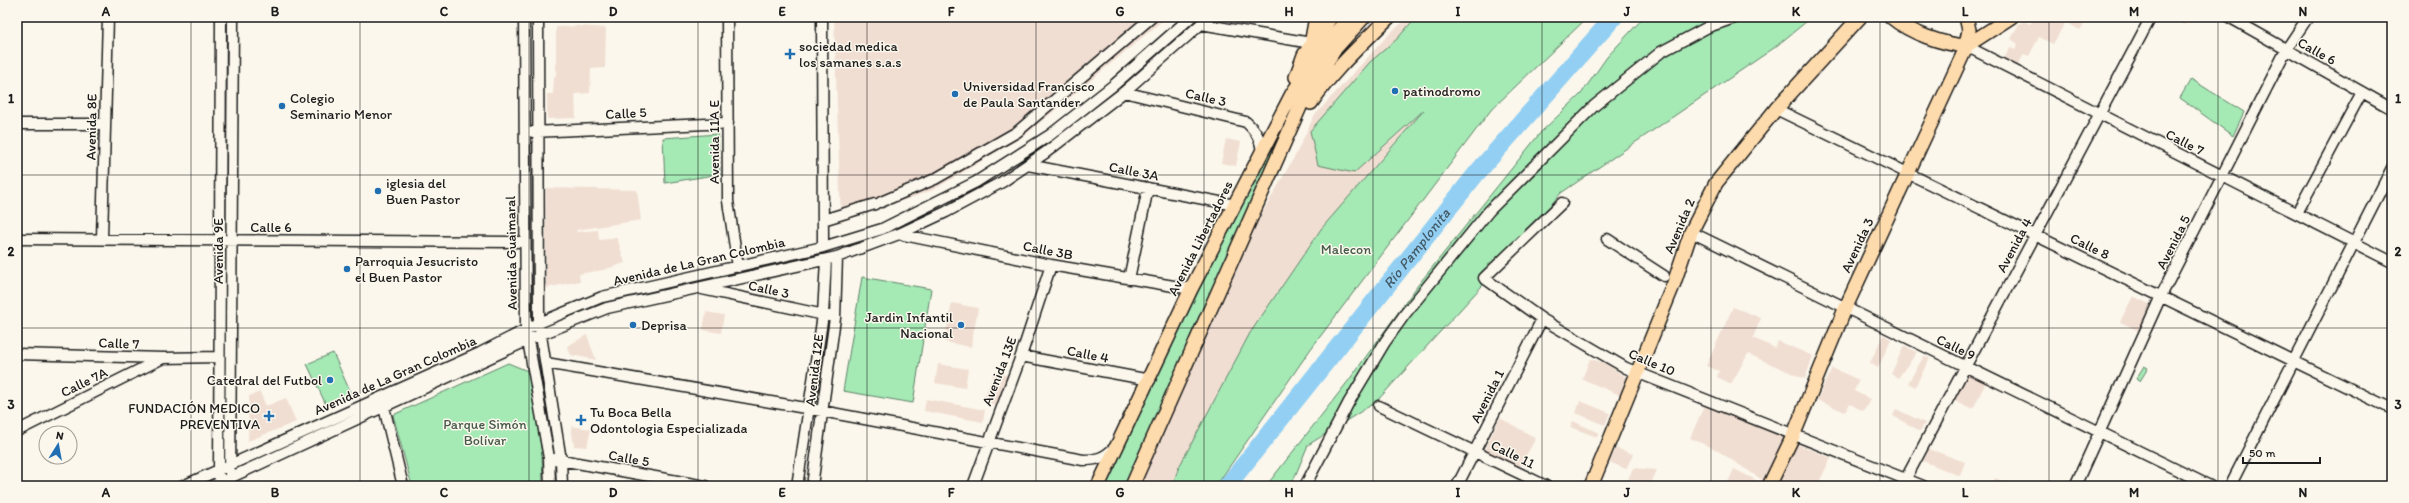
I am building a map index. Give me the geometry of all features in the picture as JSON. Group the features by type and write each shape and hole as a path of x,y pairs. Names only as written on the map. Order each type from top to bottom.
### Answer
{"main road":[{"path":"1311,43 1316,17"},
{"path":"1292,94 1297,71 1311,43 1331,17"},
{"name":"Avenida Libertadores","path":"1098,486 1150,380 1191,289 1292,94 1327,42 1350,17"},
{"path":"1132,486 1303,100 1335,49 1364,17"},
{"path":"1280,154 1325,81 1349,54 1390,17"},
{"name":"Avenida 2","path":"1591,486 1636,372 1674,284 1691,232 1716,183 1776,109 1860,17"},
{"path":"1891,17 1909,28 1940,41 1966,46 2011,17"},
{"name":"Avenida 3","path":"1769,486 1793,436 1845,309 1966,46 1968,30 1966,17"}],"street":[{"name":"Avenida 8E","path":"102,238 108,17"},
{"name":"Avenida 9E","path":"216,485 219,470 221,17"},
{"name":"Avenida 9E","path":"230,482 234,17"},
{"name":"Avenida Guaimaral","path":"524,17 526,329 549,458 550,486"},
{"name":"Avenida Guaimaral","path":"538,17 539,323 561,460 562,486"},
{"name":"Avenida 11A E","path":"728,17 728,202 738,267"},
{"path":"822,17 823,248"},
{"path":"823,220 878,203 935,179 1017,132 1152,17"},
{"name":"Avenida de La Gran Colombia","path":"183,486 480,353 539,323 602,297 823,248 882,229 976,182 1044,140 1115,84 1191,17"},
{"name":"Avenida de La Gran Colombia","path":"216,485 230,482 384,407 540,335 606,308 837,257 899,234 946,212 1002,182 1028,165 1124,92 1210,17"},
{"path":"1305,486 1349,402 1385,342 1405,314 1488,211 1594,106 1661,52 1708,27 1737,17"},
{"name":"Avenida 4","path":"1903,482 2151,17"},
{"name":"Calle 6","path":"2230,17 2392,109"},
{"name":"Avenida 5","path":"2075,486 2098,431 2161,296 2286,50 2308,17"},
{"path":"1201,24 1311,43"},
{"name":"Calle 7","path":"1966,46 2392,262"},
{"name":"Calle 3","path":"1124,92 1246,122 1255,130 1261,144 1262,153"},
{"path":"2297,213 2362,92"},
{"name":"Calle 8","path":"1776,109 2392,409"},
{"name":"Calle 5","path":"525,132 728,122"},
{"path":"17,124 105,124"},
{"name":"Calle 3A","path":"1028,165 1234,204"},
{"path":"2230,486 2392,168"},
{"path":"1129,279 1148,188"},
{"name":"Calle 10","path":"1562,204 1484,278 1542,319 1636,372 1903,482 1923,486"},
{"name":"Calle 9","path":"1691,232 1845,309 2210,486"},
{"name":"Calle 3B","path":"899,234 1050,265 1191,289"},
{"name":"Calle 6","path":"17,239 102,238 220,241 525,242"},
{"path":"1607,238 1664,276"},
{"name":"Avenida 12E","path":"812,486 835,318 837,257"},
{"name":"Avenida 12E","path":"797,486 810,409 823,315 826,260"},
{"name":"Avenida 13E","path":"973,486 1021,356 1050,265"},
{"name":"Calle 3","path":"698,288 835,318"},
{"name":"Avenida 1","path":"1457,486 1542,319"},
{"name":"Calle 7","path":"17,354 163,358 220,357"},
{"name":"Calle 4","path":"1021,356 1150,380"},
{"name":"Calle 7A","path":"17,431 163,358"},
{"path":"546,363 1089,460 1106,456 1120,442"},
{"name":"Calle 11","path":"1379,406 1474,450 1546,486"},
{"path":"384,407 403,486"},
{"name":"Calle 5","path":"549,458 705,486"}],"shaded area":[{"name":"Universidad Francisco de Paula Santander","path":"834,17 1167,17 1025,135 933,190 841,222"},
{"path":"1409,17 1510,17 1321,229 1250,333 1179,467 1172,486 1140,486 1252,231 1296,154 1314,116 1390,33"},
{"path":"2030,17 2054,17 2065,23 2053,44 2039,37 2029,56 2024,54 2016,69 2002,63 2010,47 2015,50 2018,44 2011,39 2019,24 2024,21 2030,24 2032,21 2029,19"},
{"path":"2056,17 2083,17 2086,21 2080,30"},
{"path":"2171,17 2189,17 2184,25"},
{"path":"579,26 606,28 605,68 591,69 590,93 575,94 576,118 547,119 547,94 553,94 554,76 556,76 556,27"},
{"path":"1226,139 1241,142 1236,166 1221,163"},
{"path":"546,188 637,190 641,220 577,230 576,232 598,230 599,240 617,238 625,263 603,270 579,274 580,281 546,288"},
{"path":"2133,296 2151,305 2139,331 2120,322"},
{"name":"Jardin Infantil Nacional","path":"952,303 978,308 971,347 944,342"},
{"path":"1733,307 1761,318 1753,338 1775,348 1778,341 1813,356 1805,379 1748,354 1731,384 1717,377 1719,371 1706,366"},
{"path":"706,312 724,315 721,333 703,330"},
{"path":"587,335 596,360 571,355 567,346"},
{"path":"1883,335 1891,339 1878,368 1870,363"},
{"path":"1904,346 1917,352 1898,378 1891,374"},
{"path":"1924,356 1930,358 1915,387 1908,383"},
{"path":"1590,359 1605,363 1630,380 1622,396 1582,379"},
{"name":"Jardin Infantil Nacional","path":"938,364 968,369 965,388 935,383"},
{"path":"1832,368 1859,380 1854,391 1870,399 1869,404 1863,411 1850,404 1845,412 1817,400"},
{"path":"995,371 1011,377 999,407 983,400"},
{"path":"1967,374 1986,382 1973,409 1953,400"},
{"path":"260,392 266,406 286,398 296,422 248,441 249,396"},
{"path":"926,399 985,410 983,422 924,411"},
{"path":"1580,401 1610,413 1605,425 1576,413"},
{"path":"1704,406 1787,436 1770,485 1715,449 1690,438"},
{"path":"1896,409 1925,423 1920,431 1893,416"},
{"path":"1500,418 1536,438 1519,468 1484,451"},
{"path":"1573,421 1599,433 1597,437 1570,427"},
{"path":"571,426 591,429 587,447 574,446"},
{"path":"1792,442 1831,458 1817,486 1772,486"},
{"path":"1616,448 1633,454 1626,469 1609,462"},
{"path":"1929,449 1965,462 1960,476 1923,461"},
{"path":"1633,468 1657,470 1650,486 1625,486"},
{"path":"1734,469 1764,484 1763,486 1738,486 1728,482"},
{"path":"1995,478 2005,482 2003,485 2005,486 1991,486"}],"green space":[{"name":"Malecon","path":"1416,17 1588,17 1491,110 1310,350 1216,486 1172,486 1179,467 1250,333 1321,229 1424,110 1354,173 1318,165 1310,131 1370,62 1397,39"},
{"path":"1644,17 1812,17 1774,48 1561,193 1492,275 1376,402 1308,445 1291,486 1266,486 1349,380 1418,285 1541,132 1581,94 1607,57"},
{"path":"2191,79 2244,112 2233,136 2180,98"},
{"path":"1291,113 1129,486 1102,486 1228,231"},
{"path":"718,134 720,174 665,183 663,138"},
{"path":"862,277 931,289 913,403 843,391"},
{"name":"Catedral del Futbol","path":"333,353 352,396 327,407 307,364"},
{"name":"Parque Simón Bolívar","path":"508,363 530,372 542,453 543,486 412,486 393,415"},
{"path":"2144,366 2148,368 2140,381 2136,379"}],"waterway":[{"name":"Río Pamplonita","path":"1227,486 1476,174 1614,17"}],"place":[{"name":"sociedad medica los samanes s.a.s","path":"790,54"},
{"name":"patinodromo","path":"1395,91"},
{"name":"Universidad Francisco de Paula Santander","path":"955,94"},
{"name":"Colegio Seminario Menor","path":"282,106"},
{"name":"iglesia del Buen Pastor","path":"378,191"},
{"name":"Parroquia Jesucristo el Buen Pastor","path":"347,269"},
{"name":"Deprisa","path":"633,325"},
{"name":"Jardin Infantil Nacional","path":"961,325"},
{"name":"Catedral del Futbol","path":"330,380"},
{"name":"FUNDACIÓN MEDICO PREVENTIVA","path":"269,416"},
{"name":"Tu Boca Bella Odontologia Especializada","path":"581,420"}]}
